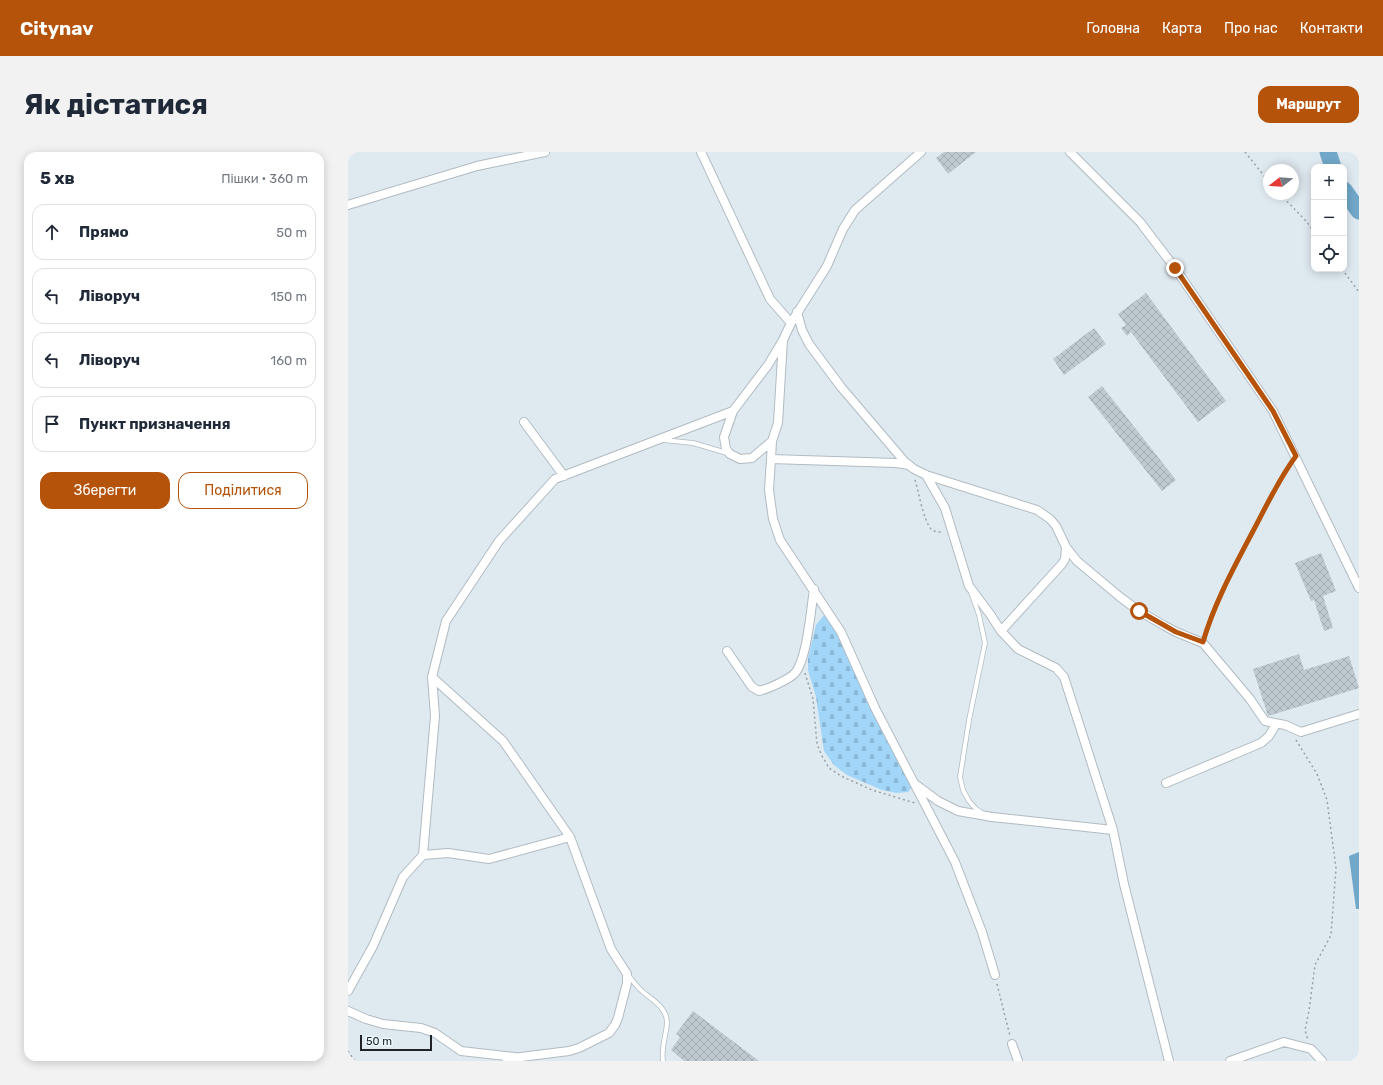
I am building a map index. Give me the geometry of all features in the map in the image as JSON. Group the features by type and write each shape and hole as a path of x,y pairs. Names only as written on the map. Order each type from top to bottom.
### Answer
{"street":[{"path":"348,205 477,166 545,152"},
{"path":"701,152 770,299 791,323"},
{"path":"772,441 752,458 740,459 730,454 726,449 724,437 733,411 768,365 797,312 827,266 843,229 855,210 921,152"},
{"path":"1070,152 1140,222 1175,268 1273,411 1359,588"},
{"path":"797,312 802,330 809,344 841,387 908,465 926,475 1044,513 1056,526 1066,547 1077,561 1139,611 1176,632 1203,642 1250,699 1265,721 1301,732 1359,714"},
{"path":"783,340 778,423 772,441 769,490 773,519 780,540 814,589 841,632 875,708 955,862 982,932 995,975"},
{"path":"348,991 373,946 403,877 423,855 435,716 432,677 446,621 472,581 499,541 555,479 733,411"},
{"path":"524,422 564,476"},
{"path":"771,459 896,463 908,465"},
{"path":"926,475 945,508 969,586 1001,631 1018,649 1056,668 1064,677 1113,830 1124,884 1169,1061"},
{"path":"1001,631 1062,564 1065,559 1066,547"},
{"path":"727,651 752,688 759,691 769,688 794,674 800,664 809,627 814,589"},
{"path":"432,677 503,742 570,837 611,949 627,974 627,983 618,1018 609,1034 569,1051 522,1057 507,1061"},
{"path":"1166,783 1261,743 1281,725"},
{"path":"913,782 938,801 958,811 985,816 1113,830"},
{"path":"423,855 448,853 489,859 570,837"},
{"path":"348,1011 366,1019 383,1024 421,1028 435,1033 461,1051 522,1057"},
{"path":"1230,1061 1284,1042 1310,1049 1322,1061"},
{"path":"1012,1044 1018,1061"}],"lane":[{"path":"657,440 674,440 693,443 730,454"},
{"path":"969,586 979,615 985,643 969,720 960,777 962,790 969,801 985,816"},
{"path":"627,974 636,985 657,1002 664,1012 667,1024 662,1050 662,1061"}],"path":[{"path":"1245,152 1263,174"},
{"path":"1286,200 1311,228"},
{"path":"1344,272 1359,292"},
{"path":"1203,642 1224,587 1270,496 1283,473 1296,456"},
{"path":"908,465 915,480 925,516 931,529 936,532 953,531"},
{"path":"800,664 806,674 813,699 817,744 829,768 841,776 872,790 925,805"},
{"path":"1281,725 1300,747 1317,774 1327,800 1336,868 1331,935 1315,965 1310,1011 1305,1030 1310,1049"},
{"path":"995,975 1012,1044"},
{"path":"348,1051 355,1061"}],"green space":[{"path":"824,615 831,616 912,787 908,792 897,793 882,790 847,775 834,765 824,751 816,697 808,670 808,658 816,625"}],"shaded area":[{"path":"1359,852 1359,909 1356,909 1349,856"}],"building":[{"path":"944,152 976,152 948,174 936,158"},
{"path":"1146,293 1226,401 1198,422 1131,332 1127,336 1121,328 1126,325 1118,314"},
{"path":"1094,328 1106,344 1064,375 1053,359"},
{"path":"1102,386 1176,480 1162,491 1088,397"},
{"path":"1321,553 1336,591 1323,596 1333,628 1324,631 1314,600 1311,601 1295,563"},
{"path":"1299,654 1304,670 1349,656 1359,688 1268,716 1253,669"},
{"path":"693,1011 759,1061 684,1061 671,1050 680,1037 676,1034"}],"waterway":[{"path":"1328,152 1332,164"},
{"path":"1347,194 1359,211"}],"route":[{"path":"1139,611 1176,632 1203,642 1224,587 1270,496 1283,473 1296,456 1273,411 1175,268"}]}
